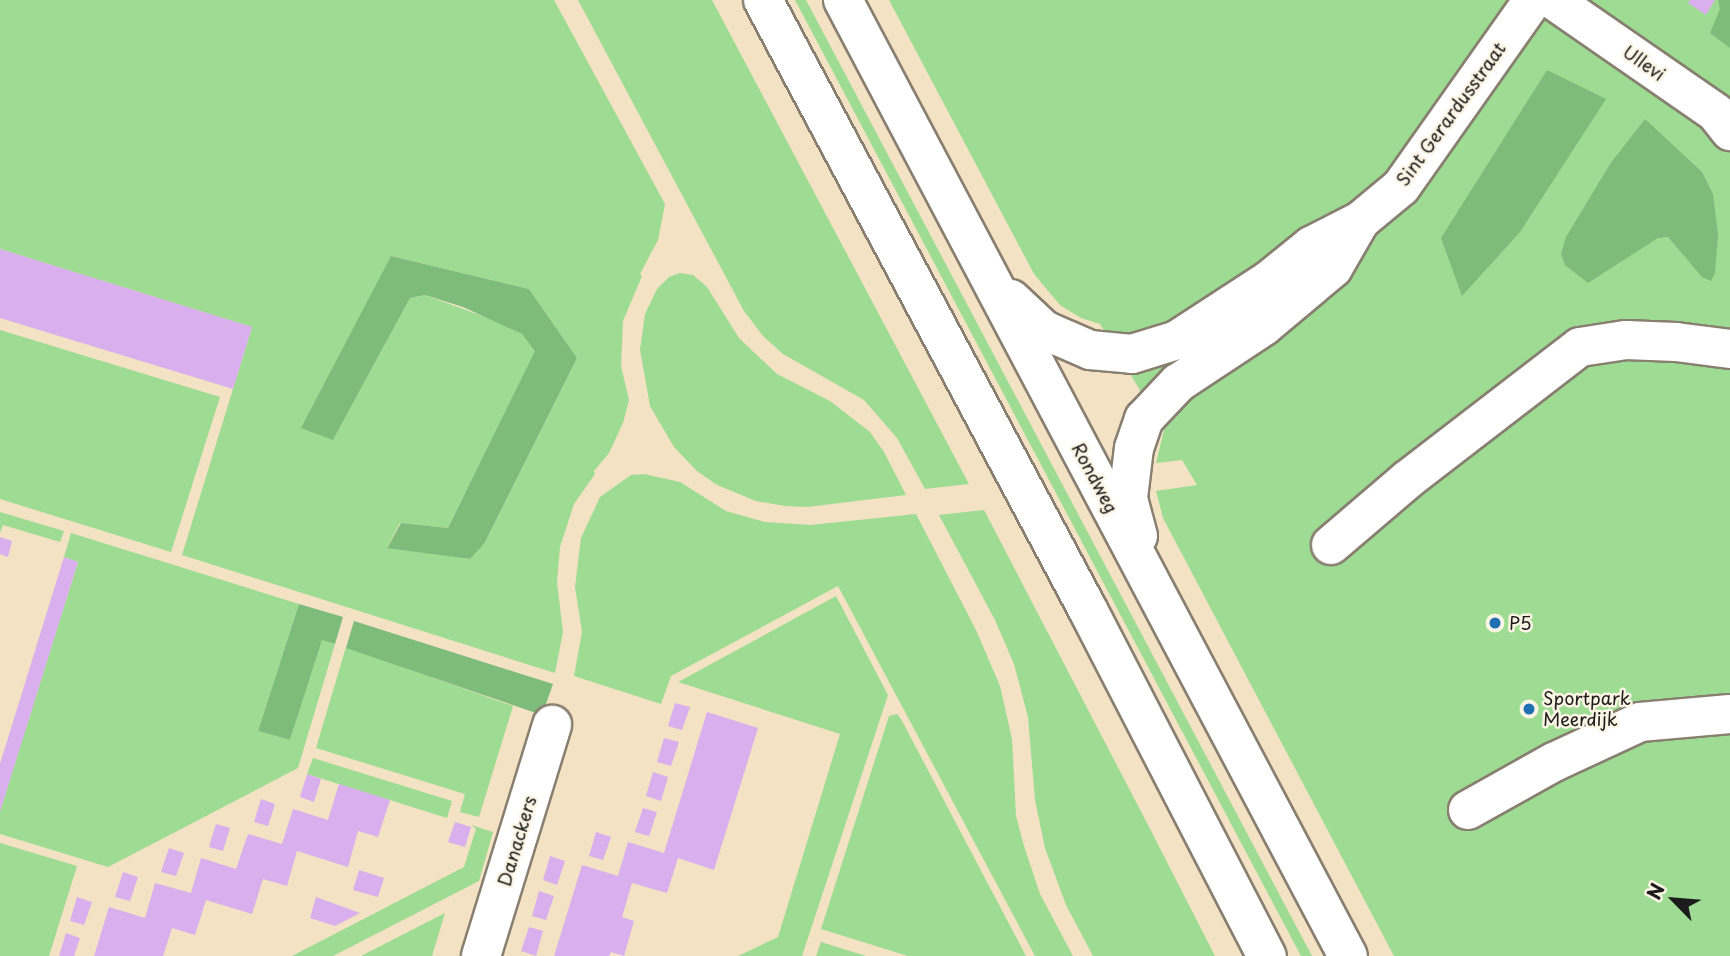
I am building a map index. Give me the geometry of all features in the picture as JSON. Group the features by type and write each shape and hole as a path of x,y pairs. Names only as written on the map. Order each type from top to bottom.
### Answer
{"main road":[{"path":"764,0 1087,608 1267,956"},
{"name":"Rondweg","path":"843,0 1348,956"},
{"name":"Sint Gerardusstraat","path":"1360,221 1401,187 1534,0"},
{"name":"Ullevi","path":"1553,0 1716,113 1730,131"},
{"path":"991,282 1044,330 1090,351 1132,354 1177,340 1269,280 1311,246 1360,221"},
{"path":"1149,577 1128,498 1134,448 1144,419 1178,383 1264,326 1333,268 1360,221"},
{"path":"1331,545 1407,480 1580,346 1626,340 1676,342 1730,349"},
{"path":"1468,810 1554,762 1640,722 1730,714"},
{"name":"Danackers","path":"481,956 552,725"},
{"path":"1244,912 1257,956"}],"green space":[{"path":"0,0 554,0 665,204 658,240 640,274 642,276 623,321 621,366 629,400 623,423 609,453 594,471 595,474 574,504 560,547 557,582 563,632 555,673 182,555 252,327 0,249","holes":["391,256 529,289 577,358 484,544 470,559 387,547 400,523 448,528 536,351 522,334 496,321 425,295 410,298 333,440"]},
{"path":"578,0 712,0 969,484 925,489 897,438 864,400 783,354 763,336 744,311"},
{"path":"795,0 806,0 1312,956 1301,956"},
{"name":"Sportpark Meerdijk","path":"889,0 1730,0 1730,956 1394,956 1163,518 1156,491 1197,485 1182,460 1156,463 1164,430 1100,324 1081,318 1060,305 1034,274"},
{"path":"1718,0 1730,0 1730,48 1710,33 1720,9"},
{"path":"1547,70 1606,99 1520,232 1462,296 1441,238"},
{"path":"1645,119 1702,172 1713,194 1718,235 1715,273 1711,281 1702,277 1668,237 1658,238 1588,283 1565,265 1561,254 1566,237 1610,164"},
{"path":"391,256 529,289 577,358 484,544 470,559 387,548 401,523 448,528 535,351 522,334 463,307 425,295 410,298 333,440 301,428"},
{"path":"680,273 693,275 707,287 739,338 777,374 830,401 870,432 884,452 906,495 807,507 785,506 756,501 717,485 697,471 674,447 650,406 640,350 645,314 657,289 669,277"},
{"path":"0,330 220,397 171,552 0,499"},
{"path":"644,474 680,482 726,511 765,522 810,525 916,514 976,630 1000,686 1012,739 1016,816 1024,846 1040,894 1073,956 1035,956 838,586 671,676 661,704 574,676 582,632 575,587 581,538 600,497 631,475"},
{"path":"984,510 1215,956 1093,956 1066,905 1045,848 1035,800 1028,717 1014,664 995,620 939,515"},
{"path":"0,512 64,531 60,542 3,525 0,533"},
{"path":"71,533 299,604 258,731 290,740 322,639 335,644 298,768 108,867 0,834 0,811 78,562 64,557"},
{"path":"836,596 888,695 802,956 738,956 778,937 840,734 678,682"},
{"path":"299,604 343,617 335,644 322,640 290,740 258,731"},
{"path":"354,621 553,684 542,715 346,648"},
{"path":"346,647 513,706 479,817 460,812 465,794 316,748"},
{"path":"897,714 1026,956 908,956 821,929 889,716"},
{"path":"313,758 452,801 447,818 307,774"},
{"path":"471,825 493,832 479,881 333,956 292,956 464,867 476,829"},
{"path":"0,843 77,866 49,956 0,956"},
{"path":"445,913 432,956 361,956"},
{"path":"821,942 866,956 816,956"}],"building":[{"path":"1690,0 1715,0 1706,15 1688,3"},
{"path":"0,249 252,327 233,389 0,318"},
{"path":"0,537 12,541 8,557 0,554"},
{"path":"64,557 78,562 0,812 0,764"},
{"path":"675,703 690,707 682,730 668,726"},
{"path":"707,712 758,728 714,870 678,858 667,893 632,883 622,917 634,921 624,956 611,952 609,956 554,956 582,865 618,876 628,842 664,853"},
{"path":"664,738 679,742 671,766 657,762"},
{"path":"653,772 668,777 661,801 646,796"},
{"path":"307,774 321,779 314,802 300,797"},
{"path":"339,784 390,800 378,837 358,831 348,867 297,851 287,886 263,879 252,914 206,900 195,935 172,928 163,956 94,956 109,907 145,918 155,883 191,893 201,858 236,869 248,834 282,844 293,809 328,820"},
{"path":"261,799 275,804 268,826 254,822"},
{"path":"643,808 657,812 649,836 635,832"},
{"path":"455,822 471,827 465,847 448,842"},
{"path":"216,824 230,828 223,851 209,847"},
{"path":"596,832 611,837 603,860 589,856"},
{"path":"169,848 184,853 176,876 161,872"},
{"path":"550,856 565,861 557,885 543,880"},
{"path":"359,870 384,878 378,897 353,890"},
{"path":"123,872 138,877 130,901 115,897"},
{"path":"539,891 554,896 546,920 532,916"},
{"path":"77,897 92,902 84,925 70,921"},
{"path":"316,897 360,913 335,926 310,918"},
{"path":"529,927 543,931 536,956 521,951"},
{"path":"66,933 80,938 74,956 59,956"}],"place":[{"name":"P5","path":"1495,623"},
{"name":"Sportpark Meerdijk","path":"1529,709"}]}
